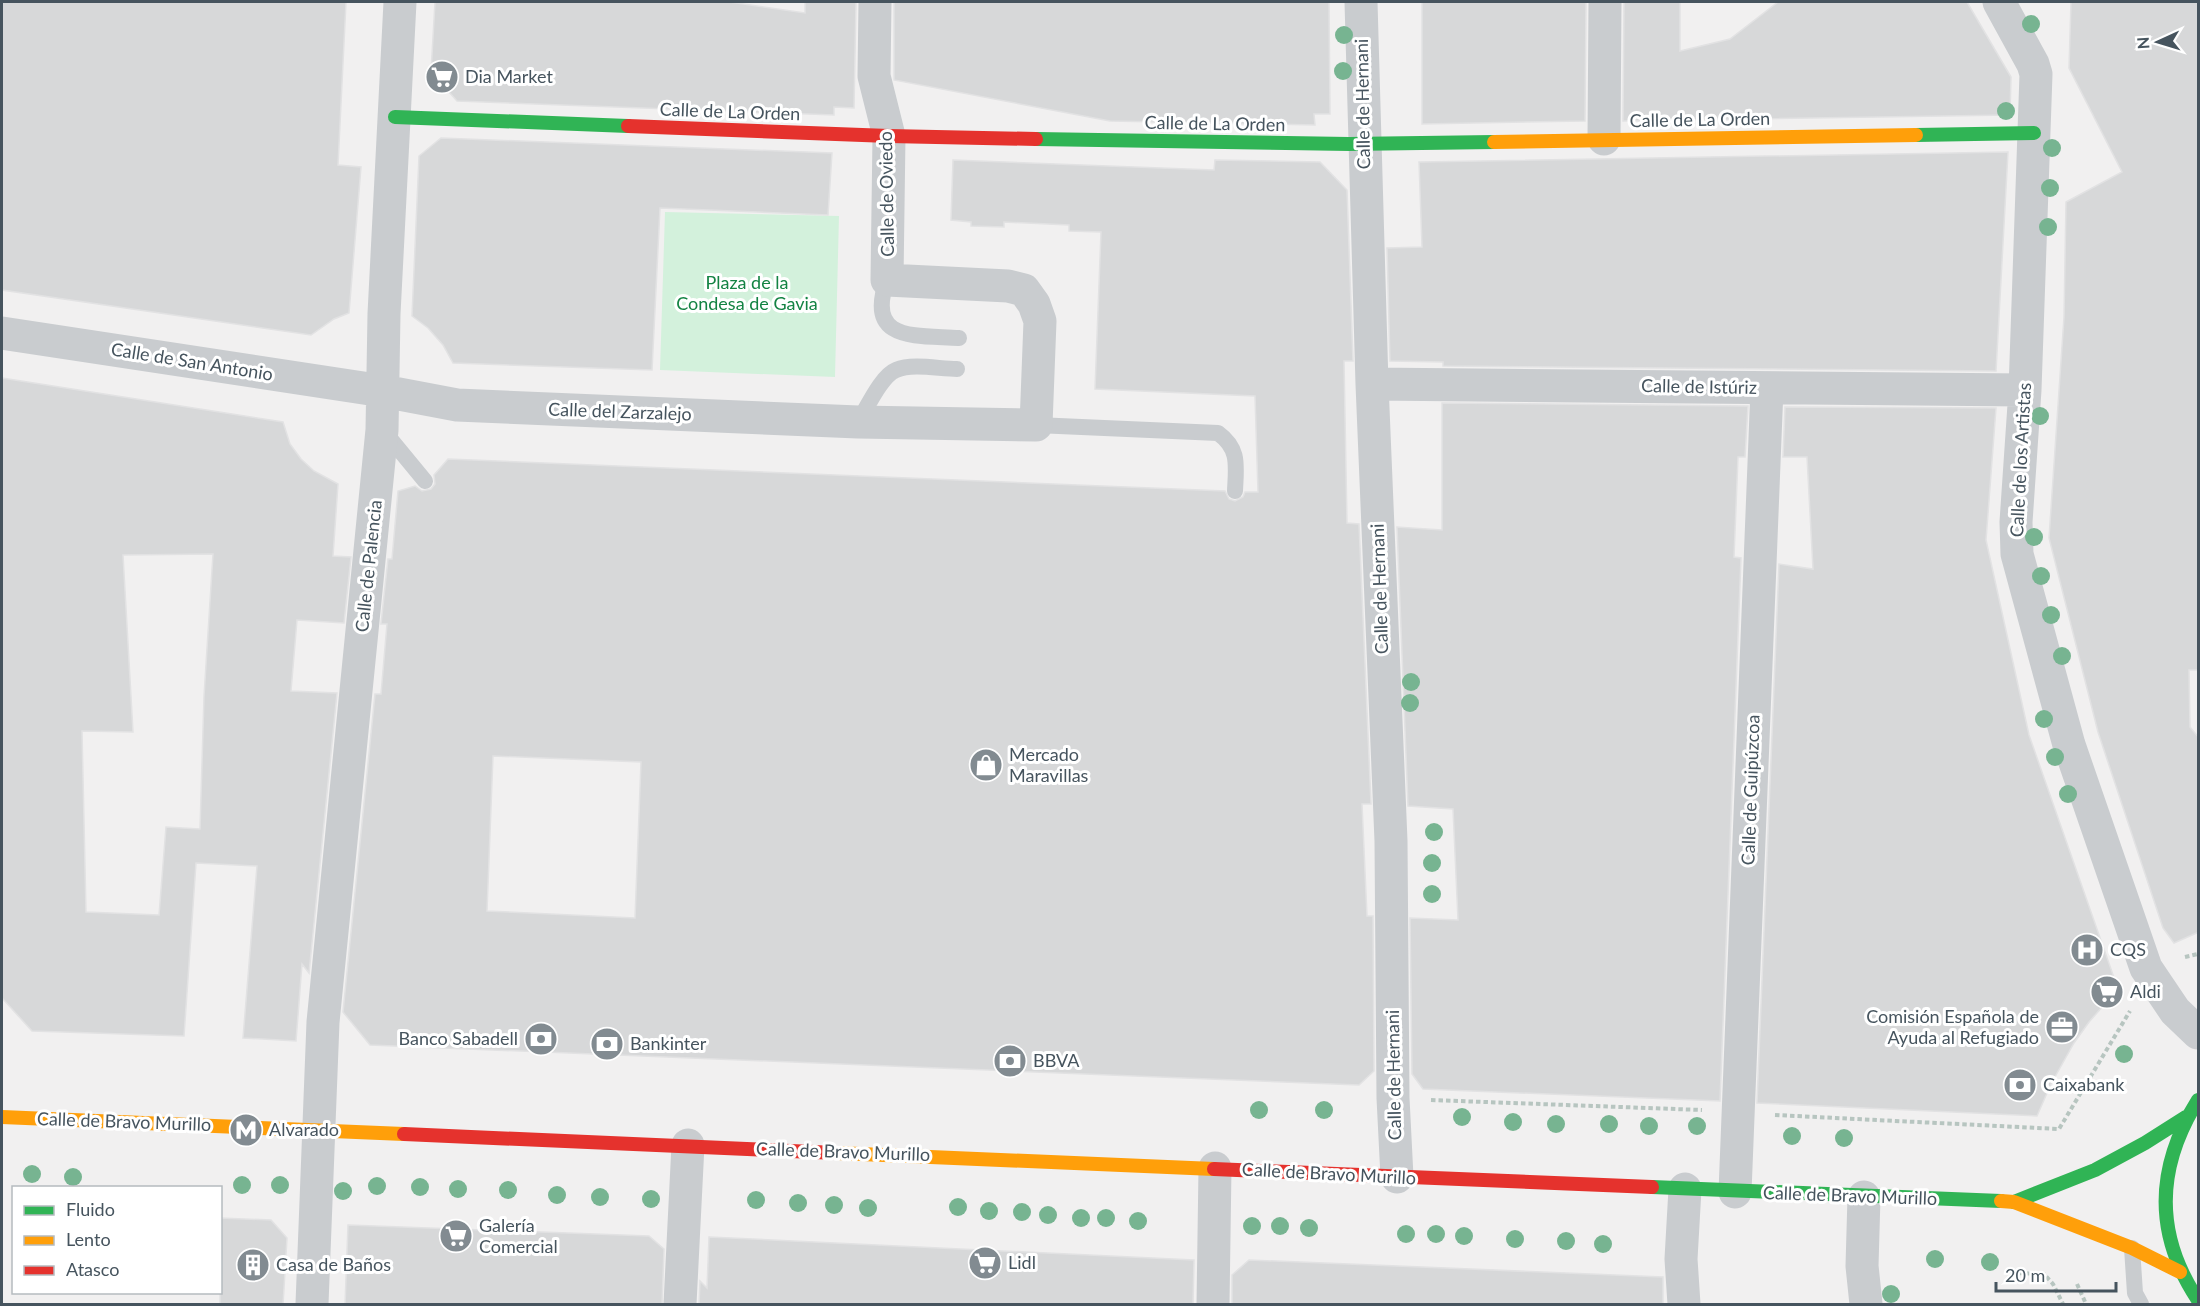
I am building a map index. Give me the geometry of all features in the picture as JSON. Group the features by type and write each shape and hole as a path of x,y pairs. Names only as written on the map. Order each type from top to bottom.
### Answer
{"main road":[{"name":"Calle de La Orden","path":"395,117 889,136 1364,144 2034,133"},
{"path":"2199,1100 2186,1117 2175,1142 2166,1179 2166,1217 2172,1245 2180,1272 2199,1300"},
{"name":"Calle de Bravo Murillo","path":"2,1116 1735,1192 2014,1202 2132,1248 2180,1272"},
{"name":"Calle de Bravo Murillo","path":"2014,1202 2095,1170 2145,1143 2186,1117"}],"street":[{"name":"Calle de Palencia","path":"312,1305 322,1022 382,430 384,314 399,2"},
{"name":"Calle de Oviedo","path":"875,2 874,76 889,136 887,280"},
{"name":"Calle de Hernani","path":"1361,2 1372,384 1391,841 1393,1098 1397,1177"},
{"path":"1605,2 1605,139"},
{"name":"Calle de los Artistas","path":"1999,2 2034,64 2036,74 2025,390 2016,522 2017,554 2069,745 2146,968 2175,1011 2199,1033"},
{"path":"858,422 1036,425 1040,321 1034,304 1024,290 1008,286 887,280"},
{"name":"Calle de San Antonio","path":"2,333 383,391"},
{"name":"Calle de Istúriz","path":"1372,384 2025,390"},
{"name":"Calle de Guipúzcoa","path":"1735,1192 1767,388"},
{"name":"Calle del Zarzalejo","path":"383,391 457,405 858,422"},
{"path":"680,1305 688,1146"},
{"path":"1213,1305 1215,1168"},
{"path":"1684,1305 1682,1259 1685,1189"},
{"path":"1864,1197 1862,1266 1866,1305"}],"lane":[{"path":"887,280 880,306 885,322 894,330 910,335 959,338"},
{"path":"858,422 886,377 896,370 957,369"},
{"path":"1036,425 1218,433 1229,441 1236,458 1235,491"},
{"path":"382,430 426,481"},
{"path":"2132,1248 2135,1293 2141,1305"}],"path":[{"path":"2146,968 2199,954"},
{"path":"1772,1115 2059,1129 2131,1010"},
{"path":"1424,1099 1706,1110"},
{"path":"2010,1273 2044,1274 2053,1284 2063,1305"},
{"path":"2077,1284 2086,1305"}],"green space":[{"name":"Plaza de la Condesa de Gavia","path":"665,212 839,216 835,377 660,370"}],"building":[{"path":"2,2 346,2 338,165 361,167 349,313 334,319 311,335 2,290"},
{"path":"435,2 730,2 805,13 805,2 856,2 854,108 834,107 834,115 457,101 431,72"},
{"path":"894,2 1329,2 1330,114 1314,114 1315,125 1110,121 894,80"},
{"path":"1422,2 1586,2 1585,121 1422,124"},
{"path":"1624,2 1680,2 1680,51 1730,39 1778,2 1967,2 2011,77 2010,115 1623,121"},
{"path":"2071,2 2199,2 2199,670 2189,670 2190,727 2199,738 2199,932 2174,943 2163,928 2098,732 2049,538 2064,317 2066,202 2122,172 2069,68"},
{"path":"441,138 832,153 828,215 660,208 652,370 453,363 443,345 428,328 412,316 419,156"},
{"path":"2008,152 1996,371 1443,366 1443,362 1390,361 1387,248 1422,247 1419,162"},
{"path":"953,160 1214,170 1215,160 1320,162 1347,190 1353,361 1344,361 1347,523 1359,524 1371,804 1362,804 1367,916 1373,916 1374,1071 1359,1085 370,1045 343,1012 375,694 381,694 387,624 381,624 388,559 392,559 398,491 415,486 422,491 431,489 435,484 434,475 448,459 1225,491 1229,499 1235,501 1243,497 1245,492 1258,492 1255,396 1095,389 1101,232 1069,231 1069,225 1004,222 1004,227 971,226 971,222 951,220","holes":["493,756 641,762 635,918 487,911"]},
{"path":"2,378 283,422 290,444 301,459 314,471 338,484 333,556 351,557 344,623 297,620 291,691 337,693 309,973 302,964 296,1041 243,1038 257,866 196,863 184,1036 32,1031 2,998","holes":["213,554 204,696 200,829 166,827 159,915 86,912 82,731 133,732 123,555"]},
{"path":"1442,403 1748,406 1745,457 1738,457 1734,557 1741,558 1720,1101 1423,1089 1412,1074 1410,918 1458,920 1453,809 1408,806 1397,527 1442,530"},
{"path":"1785,407 1996,408 1986,540 2029,735 2118,989 2074,1043 2051,1084 2037,1116 1757,1103 1779,564 1813,569 1807,457 1783,457"},
{"name":"Casa de Baños","path":"222,1218 271,1220 287,1238 283,1305 220,1305"},
{"path":"348,1225 649,1236 664,1249 662,1305 345,1305"},
{"path":"709,1237 1194,1260 1193,1305 699,1305 700,1281 707,1288"},
{"path":"1249,1260 1663,1277 1663,1305 1232,1305 1232,1275"}],"traffic: fast":[{"path":"395,117 628,126"},
{"path":"1916,135 2034,133"},
{"path":"1036,139 1349,144 1494,142"},
{"path":"2198,1100 2184,1125 2174,1150 2168,1175 2166,1200 2168,1225 2174,1250 2184,1275 2198,1300"},
{"path":"2014,1202 2095,1170 2145,1143 2186,1117"},
{"path":"1652,1187 2001,1201"}],"traffic: slow":[{"path":"1494,142 1916,135"},
{"path":"2,1117 404,1134"},
{"path":"837,1153 1214,1169"},
{"path":"2001,1201 2014,1202 2132,1248 2180,1272"}],"traffic: jam":[{"path":"628,126 1036,139"},
{"path":"404,1134 837,1153"},
{"path":"1214,1169 1652,1187"}],"place":[{"name":"Dia Market","path":"442,77"},
{"name":"Mercado Maravillas","path":"986,765"},
{"name":"CQS","path":"2087,950"},
{"name":"Aldi","path":"2107,992"},
{"name":"Comisión Española de Ayuda al Refugiado","path":"2062,1027"},
{"name":"Banco Sabadell","path":"541,1039"},
{"name":"Bankinter","path":"607,1044"},
{"name":"BBVA","path":"1010,1061"},
{"name":"Caixabank","path":"2020,1085"},
{"name":"Alvarado","path":"246,1130"},
{"name":"Galería Comercial","path":"456,1236"},
{"name":"Lidl","path":"985,1263"},
{"name":"Casa de Baños","path":"253,1265"}]}
